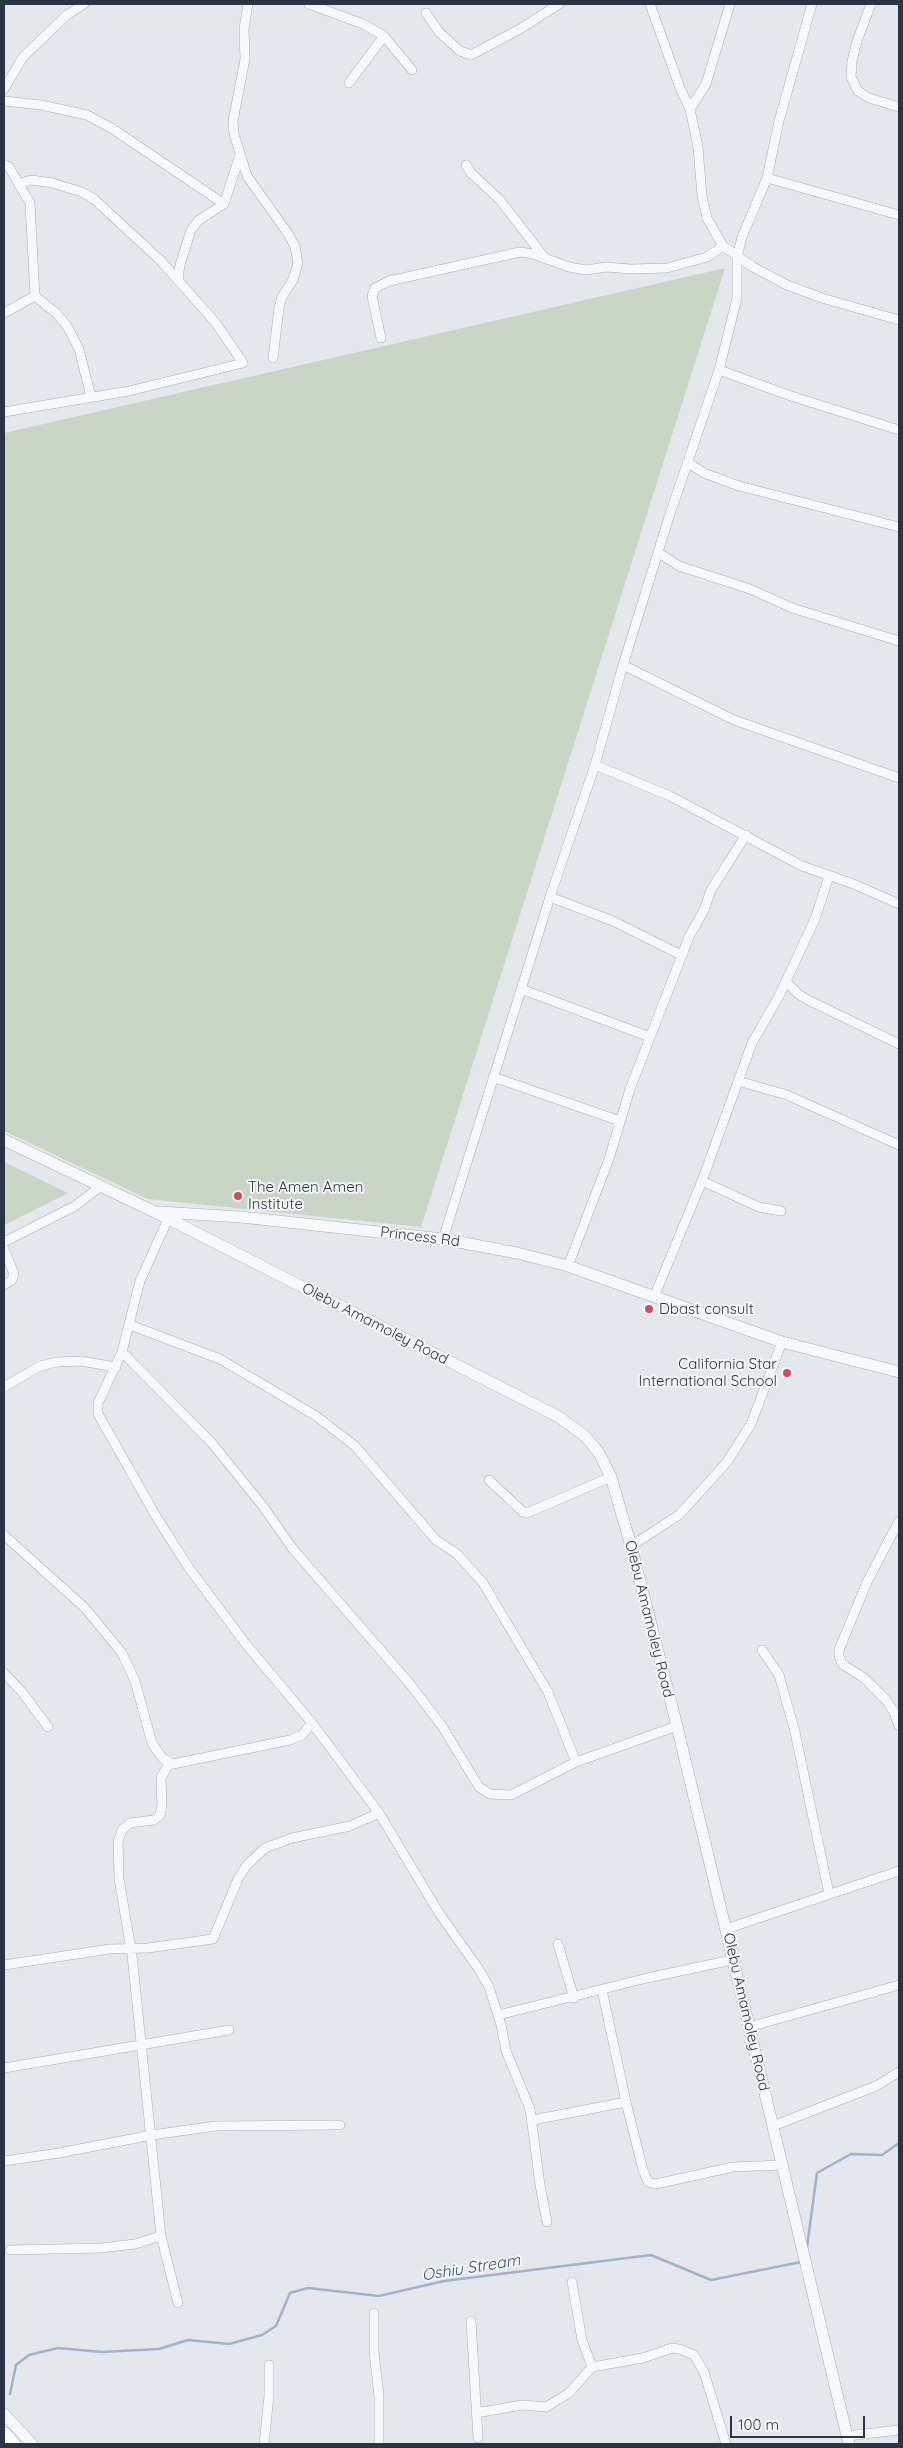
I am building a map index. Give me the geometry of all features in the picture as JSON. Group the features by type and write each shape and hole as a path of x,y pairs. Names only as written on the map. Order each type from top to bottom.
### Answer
{"main road":[{"path":"4,2434 13,2444"}],"street":[{"path":"4,89 23,57 68,15 84,4"},
{"path":"248,4 244,29 246,59 234,121 234,134 247,176 289,235 295,247 298,263 293,280 282,297 279,308 273,358"},
{"path":"309,4 363,24 384,36 412,70"},
{"path":"426,13 439,32 460,51 471,55 484,50 559,4"},
{"path":"650,4 680,88 690,109 698,147 702,196 707,218 723,246 770,278 899,320"},
{"path":"690,109 706,84 730,4"},
{"path":"443,1239 550,897 595,765 623,665 687,462 719,370 737,298 738,257 745,228 767,178 779,121 812,4"},
{"path":"871,4 857,41 852,61 851,78 858,91 869,98 899,107"},
{"path":"349,83 384,36"},
{"path":"4,101 41,105 87,115 113,129 224,204"},
{"path":"178,280 180,265 192,230 199,220 224,204 240,155"},
{"path":"4,165 9,167 30,203 32,214 31,242 36,296 56,313 67,326 79,349 91,397"},
{"path":"466,165 471,173 500,200 546,259"},
{"path":"767,178 899,215"},
{"path":"4,412 129,391 243,363 215,322 178,280 115,216 88,196 52,183 32,180 18,184"},
{"path":"381,338 372,305 372,296 375,288 389,281 520,252 533,254 569,267 586,270 606,267 631,270 667,268 707,257 723,246"},
{"path":"4,313 36,296"},
{"path":"719,370 791,396 899,430"},
{"path":"687,462 713,477 739,486 899,527"},
{"path":"659,553 679,566 750,589 792,608 899,641"},
{"path":"623,665 734,720 899,778"},
{"path":"595,765 670,796 802,866 870,890 899,904"},
{"path":"568,1266 609,1160 620,1121 681,955 704,910 711,890 746,835"},
{"path":"654,1298 702,1181 752,1043 787,982 815,919 829,876"},
{"path":"550,897 613,921 681,955"},
{"path":"787,982 798,994 808,1000 899,1044"},
{"path":"521,989 650,1037"},
{"path":"494,1077 620,1121"},
{"path":"738,1081 787,1095 899,1145"},
{"name":"Olebu Amamoley Road","path":"4,1140 168,1218 322,1299 559,1417 593,1444 611,1477 631,1546 677,1726 848,2440"},
{"path":"702,1181 759,1207 781,1211"},
{"path":"4,1242 75,1206 101,1186"},
{"name":"Princess Rd","path":"155,1212 241,1217 443,1239 501,1249 568,1266 782,1342 899,1372"},
{"path":"168,1218 140,1281 122,1352 98,1403 101,1421 189,1568 245,1643 312,1723 379,1813 439,1913 480,1971 498,2015 506,2051 520,2082 533,2120 540,2185 547,2222"},
{"path":"4,1249 14,1274 12,1280 4,1285"},
{"path":"130,1325 220,1359 316,1416 355,1446 436,1540 457,1554 483,1583 548,1692 576,1762"},
{"path":"631,1546 679,1516 727,1462 751,1424 782,1342"},
{"path":"122,1352 211,1442 262,1504 293,1549 410,1684 442,1726 479,1787 490,1794 511,1795 576,1762 677,1726"},
{"path":"4,1387 40,1366 56,1362 80,1361 116,1367"},
{"path":"489,1480 523,1512 527,1513 611,1477"},
{"path":"899,1520 868,1582 839,1650 839,1656 842,1664 864,1678 886,1700 894,1712 899,1726"},
{"path":"4,1534 85,1608 122,1653 135,1681 152,1743 162,1758 171,1763"},
{"path":"762,1650 779,1675 795,1732 829,1894"},
{"path":"4,1673 22,1692 48,1727"},
{"path":"178,2303 161,2236 142,2045 119,1879 118,1842 122,1830 130,1823 154,1820 160,1815 162,1805 161,1778 163,1770 171,1763 290,1740 302,1734 312,1723"},
{"path":"4,1965 213,1939 238,1879 246,1866 265,1848 292,1838 350,1826 379,1813"},
{"path":"726,1929 899,1872"},
{"path":"558,1944 574,1998"},
{"path":"498,2015 574,1998 647,1978 732,1960"},
{"path":"749,2027 899,1985"},
{"path":"602,1990 626,2102 643,2170 648,2182 656,2184 733,2167 782,2165"},
{"path":"4,2068 229,2030"},
{"path":"773,2126 857,2094 899,2072"},
{"path":"533,2120 626,2102"},
{"path":"4,2161 59,2153 152,2135 216,2126 340,2125"},
{"path":"10,2250 101,2248 135,2244 161,2236"},
{"path":"572,2282 582,2340 592,2367"},
{"path":"374,2313 374,2352 380,2421 379,2444"},
{"path":"471,2321 478,2438"},
{"path":"476,2413 522,2405 546,2407 554,2404 580,2383 592,2367 643,2358 672,2348 687,2350 694,2355 704,2372 726,2444"},
{"path":"264,2444 269,2396 268,2365"},
{"path":"4,2414 32,2444"},
{"path":"848,2440 899,2430"}],"green space":[{"path":"725,268 421,1227 148,1199 4,1131 4,433"},
{"path":"4,1162 68,1193 4,1225"}],"waterway":[{"name":"Oshiu Stream","path":"807,2247 817,2173 851,2154 882,2155 899,2143"},
{"name":"Oshiu Stream","path":"10,2394 16,2365 29,2355 58,2348 102,2352 159,2349 188,2340 229,2344 262,2335 276,2326 290,2293 308,2288 379,2296 444,2281 651,2255 711,2280 801,2262"}],"place":[{"name":"The Amen Amen Institute","path":"238,1196"},
{"name":"Dbast consult","path":"649,1309"},
{"name":"California Star International School","path":"787,1373"}]}
